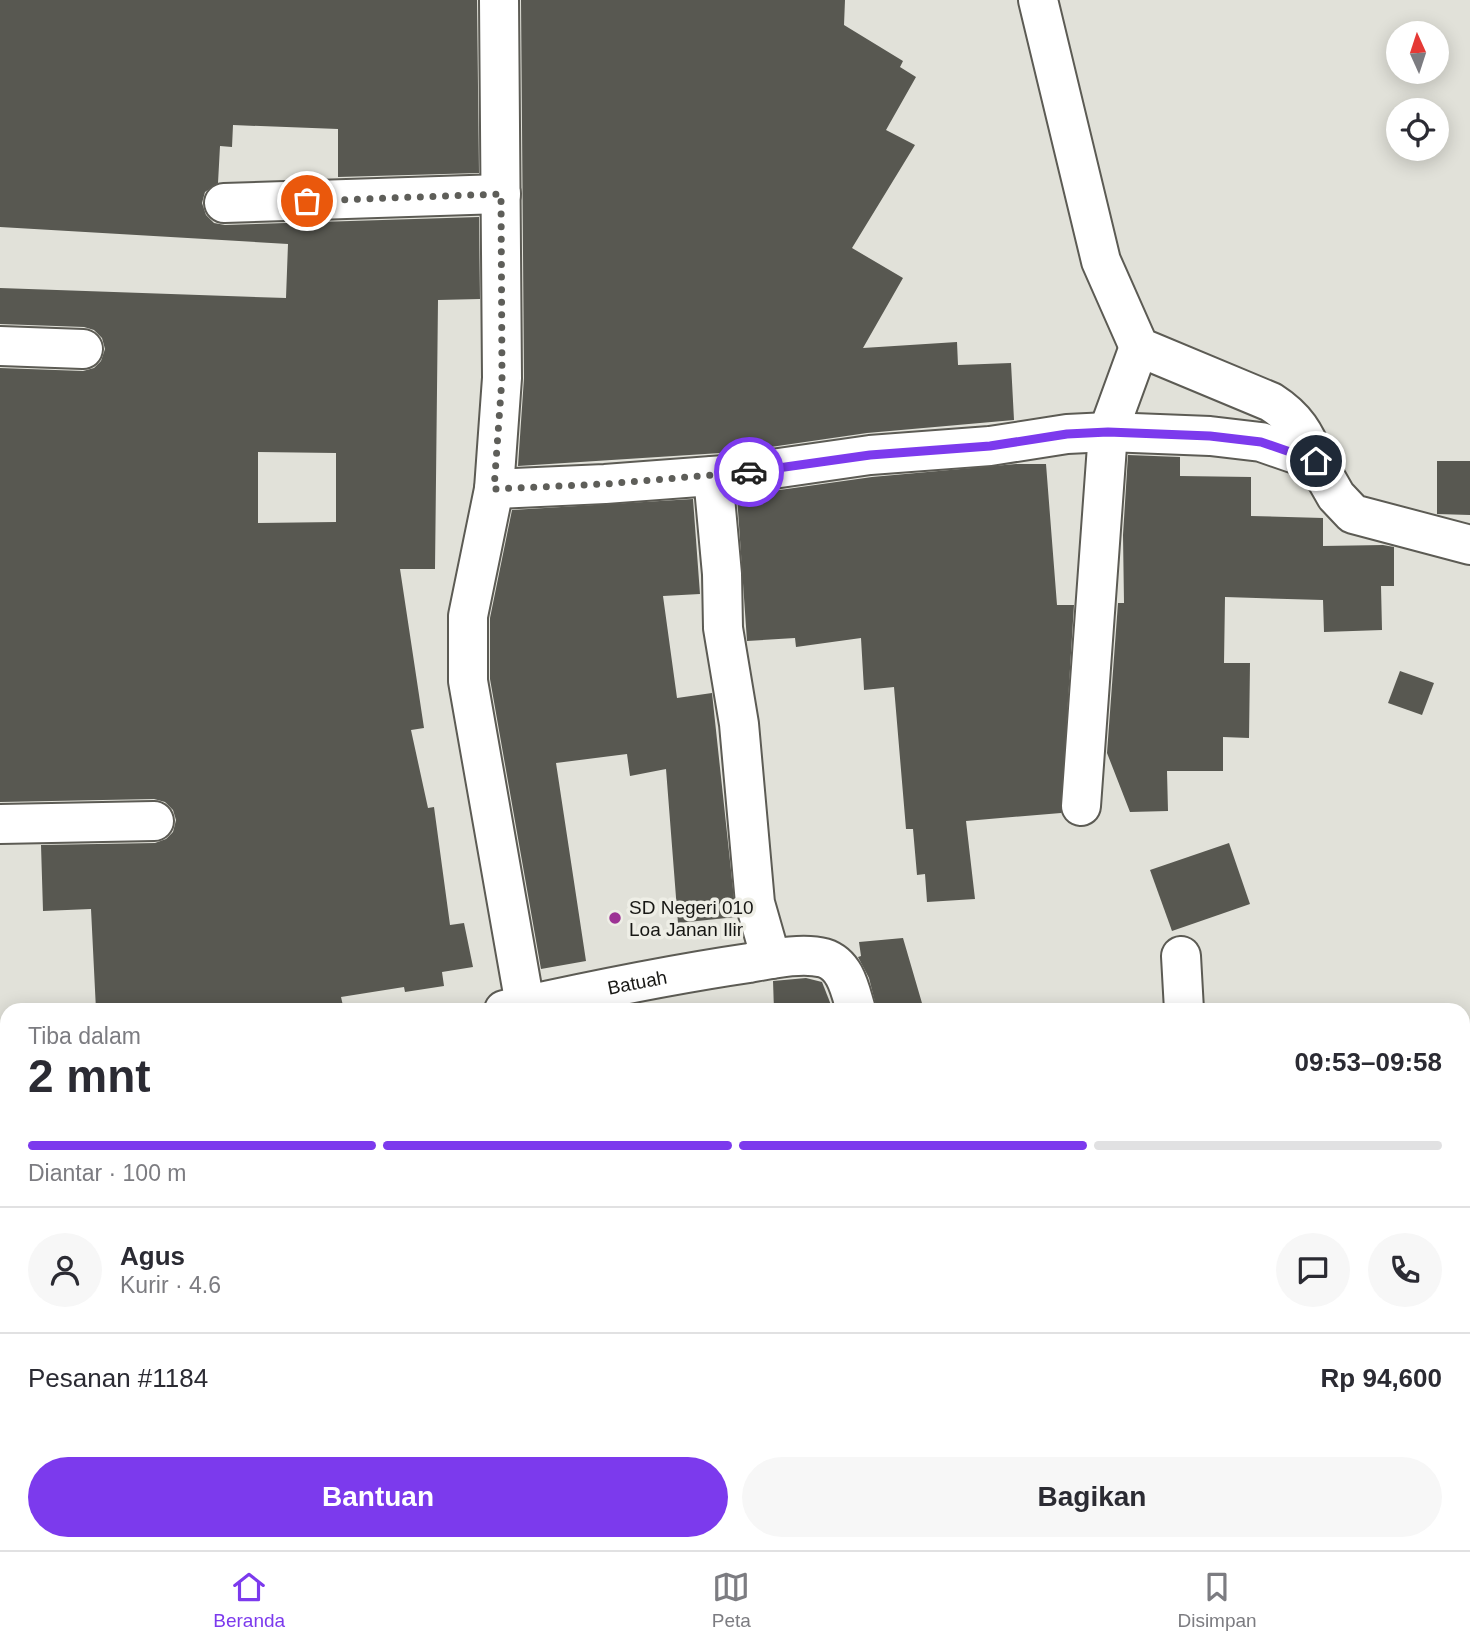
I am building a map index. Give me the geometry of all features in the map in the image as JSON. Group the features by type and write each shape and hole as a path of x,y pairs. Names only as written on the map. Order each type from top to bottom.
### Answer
{"street":[{"path":"499,0 502,378 494,489 468,616 468,681 514,1003"},
{"path":"1038,0 1101,261 1139,348 1279,407 1304,430 1316,461 1336,496 1353,514 1470,545"},
{"path":"225,204 501,194"},
{"path":"0,346 83,349"},
{"path":"1081,806 1108,432 1139,348"},
{"path":"494,489 713,475 870,455 990,446 1067,434 1108,432 1210,436 1261,442 1316,461"},
{"path":"713,475 722,574 723,628 739,724 755,903 771,960"},
{"path":"0,824 154,821"},
{"path":"1181,956 1184,1003"},
{"name":"Batuah","path":"568,1003 694,971 771,960 822,957 847,978 854,1003"}],"building":[{"path":"0,0 477,0 479,173 338,177 338,129 233,125 232,147 220,146 218,183 205,192 202,203 206,215 214,223 225,225 479,217 480,299 438,300 435,569 400,569 424,728 411,730 428,808 434,807 450,925 464,923 473,967 442,972 444,986 405,992 404,987 341,997 342,1003 96,1003 91,909 43,911 41,845 155,843 166,839 173,832 176,820 173,810 165,802 154,799 0,802 0,368 83,371 94,368 101,361 105,349 102,338 94,330 84,327 0,324 0,288 286,298 288,244 0,227","holes":["258,452 336,453 336,522 258,523"]},
{"path":"521,0 845,0 844,25 903,61 900,67 916,77 886,130 915,145 852,248 903,278 863,348 957,342 958,365 1011,363 1014,420 867,433 736,452 518,466 524,378"},
{"path":"1128,455 1180,457 1180,476 1251,477 1251,516 1323,518 1323,546 1394,547 1394,586 1381,586 1382,630 1324,632 1323,600 1225,597 1224,663 1250,663 1249,738 1223,737 1223,771 1167,771 1168,811 1130,812 1107,753 1118,603 1124,603 1123,535"},
{"path":"1437,461 1470,461 1470,515 1437,514"},
{"path":"1016,464 1046,464 1057,605 1074,605 1061,813 966,821 975,899 927,902 925,874 917,875 913,829 906,829 894,687 864,690 861,638 796,647 795,638 747,641 737,496 872,477"},
{"path":"693,499 700,594 663,596 677,698 712,693 736,917 678,923 666,769 630,776 627,754 556,763 586,961 541,969 490,679 490,618 512,510"},
{"path":"1400,671 1434,683 1422,715 1388,703"},
{"path":"1229,843 1250,904 1172,931 1150,870"},
{"path":"903,938 922,1003 875,1003 869,978 858,957 861,956 859,942"},
{"path":"806,978 822,982 830,1003 774,1003 773,981"}],"way so far":[{"path":"307,201 501,194 502,378 494,489 605,484 749,472"}],"place":[{"name":"SD Negeri 010 Loa Janan Ilir","path":"615,918"}],"route":[{"path":"749,472 870,455 990,446 1067,434 1108,432 1210,436 1261,442 1316,461"}]}
